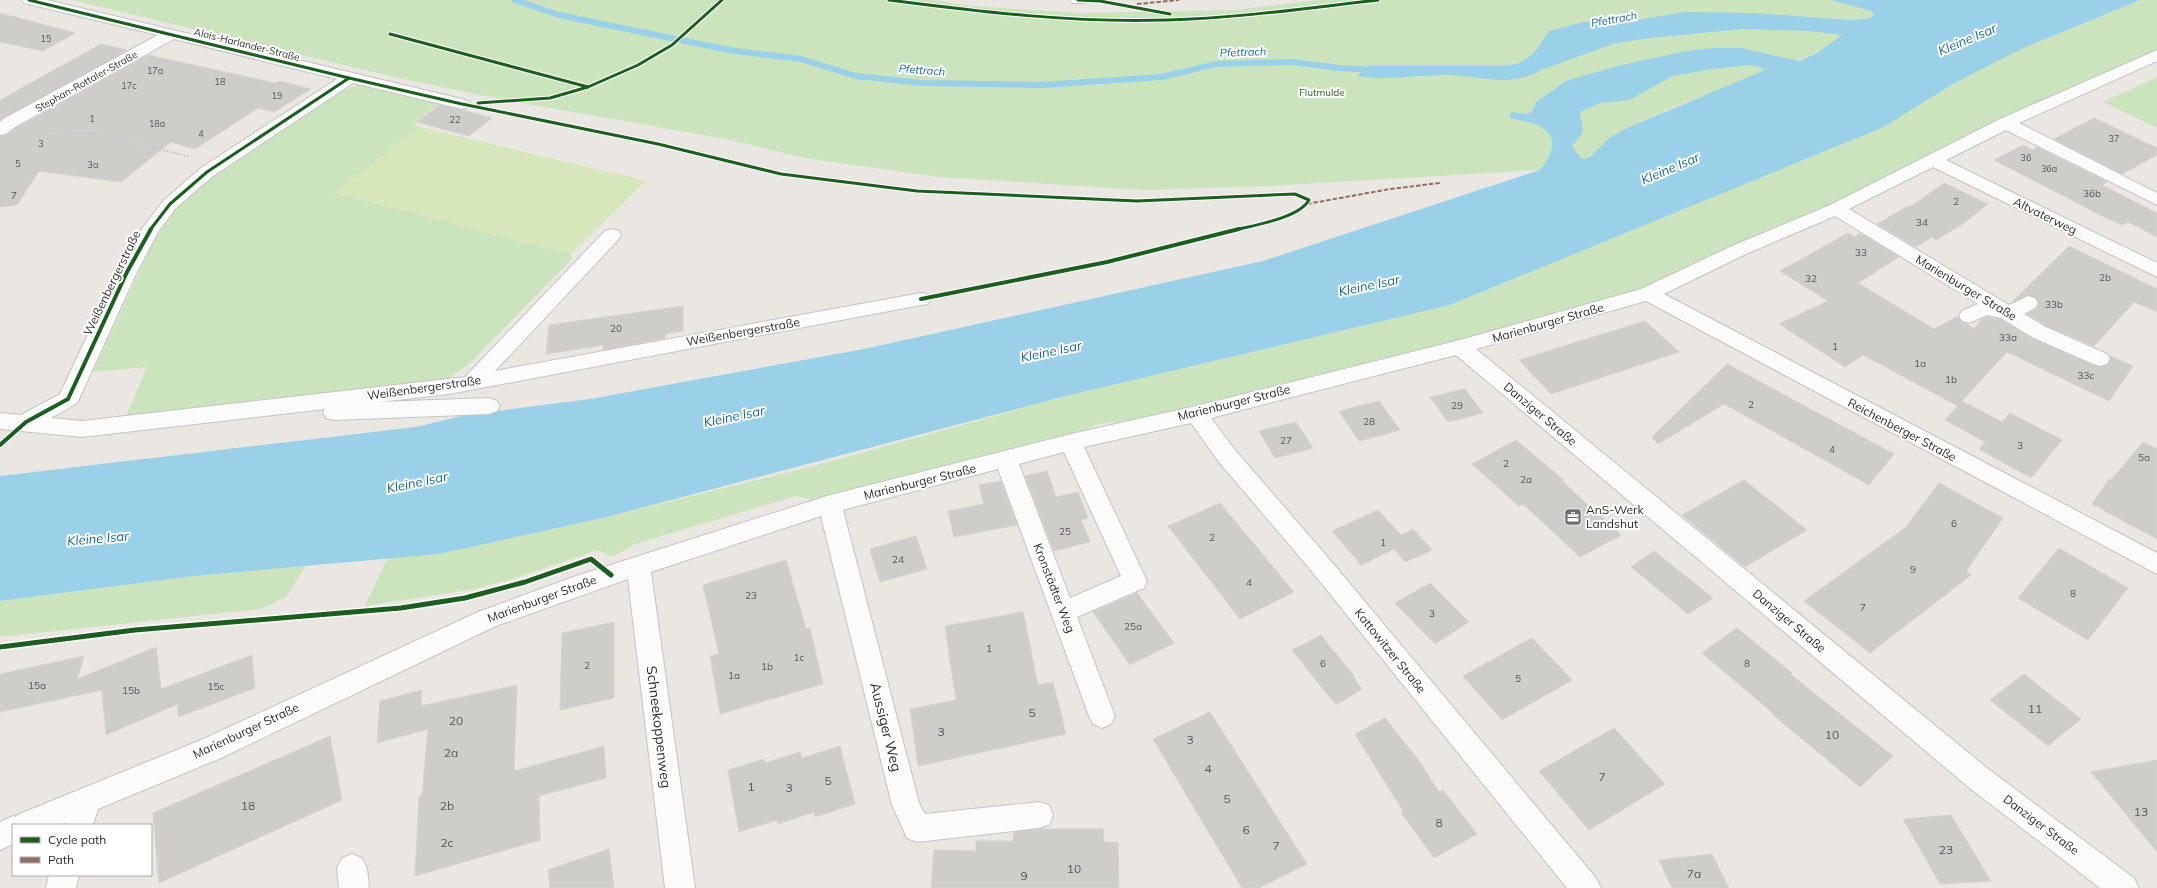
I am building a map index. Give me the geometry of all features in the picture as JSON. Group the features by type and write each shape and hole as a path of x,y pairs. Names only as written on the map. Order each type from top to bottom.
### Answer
{"street":[{"name":"Alois-Harlander-Straße","path":"29,0 462,104"},
{"name":"Stephan-Rottaler-Straße","path":"5,127 172,34"},
{"name":"Marienburger Straße","path":"32,824 82,813 211,749 487,619 573,587 830,504 1006,460 1071,442 1196,414 1460,348 1648,294 1739,250 1836,209 2006,123 2157,55"},
{"name":"Weißenbergerstraße","path":"26,422 68,399 127,272 150,230 170,204 184,189 219,164 349,78"},
{"path":"2006,123 2157,200"},
{"name":"Altvaterweg","path":"1932,160 2157,271"},
{"name":"Marienburger Straße","path":"1836,209 2039,332 2100,359"},
{"path":"472,382 612,235"},
{"name":"Reichenberger Straße","path":"1648,294 2157,564"},
{"name":"Weißenbergerstraße","path":"26,422 82,429 315,401 449,387 921,299"},
{"path":"1969,316 1985,308 2009,314 2028,303"},
{"name":"Danziger Straße","path":"1460,348 1977,777 2124,888"},
{"path":"315,401 324,413 490,406"},
{"name":"Kattowitzer Straße","path":"1196,414 1227,456 1317,561 1586,888"},
{"path":"0,421 26,422"},
{"path":"1063,612 1135,581 1071,442"},
{"name":"Kronstädter Weg","path":"1006,460 1102,716"},
{"name":"Aussiger Weg","path":"830,504 906,805 917,828 1040,815"},
{"name":"Schneekoppenweg","path":"638,566 680,888"},
{"path":"0,836 12,830"},
{"path":"60,888 64,876"}],"path":[{"path":"5,127 76,134 96,134 219,164"}],"green space":[{"name":"Flutmulde","path":"72,0 932,0 972,6 1081,13 1233,10 1318,0 1831,0 1871,11 1874,15 1870,18 1856,19 1838,39 1817,53 1677,106 1627,128 1610,138 1585,160 1540,170 1271,186 1143,190 938,177 804,158 726,139 510,101 398,78"},
{"path":"2140,0 2157,0 2157,55 1648,294 1196,414 1099,424 1006,460 830,504 796,496 635,544 614,556 598,550 509,580 475,589 365,606 388,557 439,554 603,518 814,466 1070,395 1450,305 1884,127 1953,84 2021,49"},
{"path":"2157,77 2157,128 2103,102"},
{"path":"358,85 440,103 414,124 420,127 335,193 571,254 572,259 469,364 449,378 125,418 147,367 93,372 156,235 171,210 213,175 334,94"},
{"path":"420,127 646,181 571,254 334,193"},
{"path":"306,565 286,597 261,609 0,637 0,601 194,576"}],"water":[{"name":"Kleine Isar","path":"1831,0 2140,0 2021,49 1953,84 1884,127 1450,305 1070,395 603,518 439,554 194,576 0,601 0,476 416,427 466,415 590,399 864,349 1263,261 1540,170 1548,159 1552,149 1552,141 1549,134 1544,128 1525,121 1512,119 1509,115 1512,112 1526,114 1532,112 1536,102 1566,81 1617,66 1686,51 1713,48 1741,48 1799,61 1817,53 1842,35 1809,31 1742,29 1651,38 1616,43 1541,70 1529,76 1506,80 1446,75 1391,78 1357,76 1369,66 1502,66 1517,64 1528,58 1538,48 1549,31 1583,22 1632,21 1685,12 1754,13 1851,20 1870,18 1874,15 1871,11","holes":["1749,65 1765,70 1627,128 1609,138 1590,157 1585,159 1581,158 1572,146 1583,132 1580,112 1601,103 1629,100 1673,76 1712,69"]}],"building":[{"path":"0,13 75,33 43,51 0,42"},
{"path":"101,44 127,50 0,120 0,100"},
{"path":"148,55 275,83 280,81 311,89 274,112 258,108 195,149 171,142 121,182 39,171 17,205 0,207 0,136 7,135 16,128"},
{"path":"440,105 492,118 469,136 417,122"},
{"path":"2094,118 2157,148 2157,155 2122,174 2054,139"},
{"path":"2023,145 2033,150 2037,147 2107,182 2102,185 2157,213 2157,237 2128,222 2122,225 2102,216 1994,160"},
{"path":"1944,183 1988,204 1964,223 1936,240 1932,237 1916,247 1877,224 1908,206 1910,207"},
{"path":"1848,233 1855,237 1860,233 1899,257 1858,283 1934,329 1956,317 1974,329 1982,319 1987,317 2000,319 2031,338 2093,365 2100,367 2107,365 2111,360 2110,356 2133,366 2109,401 2007,352 1962,401 2002,422 2010,413 2062,440 2031,478 1979,449 1985,442 1945,420 1958,406 1863,355 1845,367 1779,324 1828,301 1780,271"},
{"path":"2069,246 2157,289 2157,312 2134,302 2094,346 2047,326 2027,314 2036,309 2039,304 2035,297 2027,295 2012,302"},
{"path":"683,306 683,331 665,334 665,338 603,350 603,345 546,354 549,325"},
{"path":"1645,321 1679,352 1551,394 1519,360"},
{"path":"1727,364 1894,454 1869,485 1724,404 1658,444 1652,437"},
{"path":"1465,389 1483,413 1448,422 1430,397"},
{"path":"1379,401 1400,430 1359,441 1339,411"},
{"path":"1296,422 1313,448 1275,458 1259,431"},
{"path":"1516,440 1564,480 1562,481 1621,535 1580,557 1523,504 1519,506 1472,464"},
{"path":"2143,442 2157,449 2157,539 2092,504 2109,479 2111,480"},
{"path":"1047,471 1056,497 1078,492 1088,518 1081,520 1090,542 1054,551 1025,476"},
{"path":"1744,480 1807,530 1745,567 1682,515"},
{"path":"1001,481 1017,525 954,537 948,511 984,504 979,485"},
{"path":"1939,483 2003,518 1966,571 1971,575 1870,653 1804,601 1905,528"},
{"path":"1220,503 1294,592 1240,619 1168,526"},
{"path":"1378,510 1401,535 1413,529 1432,550 1405,562 1394,549 1361,565 1332,531"},
{"path":"916,536 927,569 880,582 870,549"},
{"path":"2059,548 2128,588 2088,640 2018,598"},
{"path":"1654,551 1713,598 1688,614 1631,567"},
{"path":"786,560 806,629 810,628 823,684 720,714 710,656 719,654 703,585"},
{"path":"1430,583 1469,622 1435,644 1395,603"},
{"path":"1137,593 1174,643 1130,665 1093,612"},
{"path":"1023,612 1038,685 1053,682 1066,734 918,766 910,709 956,700 945,626"},
{"path":"614,622 614,698 560,710 562,633"},
{"path":"1737,628 1792,673 1790,674 1893,756 1860,787 1772,714 1773,713 1702,653"},
{"path":"1321,635 1354,676 1353,677 1362,689 1336,705 1292,650"},
{"path":"1532,638 1572,680 1502,720 1463,676"},
{"path":"156,647 161,689 252,655 255,688 178,717 178,704 106,735 102,690 0,712 0,674 84,656 77,679"},
{"path":"2024,674 2081,719 2048,746 1990,700"},
{"path":"517,685 514,771 604,746 606,778 539,796 540,840 415,876 419,797 422,796 428,729 377,743 380,701 422,690 421,706"},
{"path":"1210,712 1307,864 1259,888 1242,888 1153,739"},
{"path":"1385,718 1420,762 1439,792 1443,790 1477,834 1434,858 1401,812 1403,811 1355,734"},
{"path":"1614,728 1665,784 1589,830 1539,771"},
{"path":"330,736 342,800 159,883 153,813"},
{"path":"840,746 855,804 815,817 814,812 778,824 777,820 739,832 728,770 764,759 765,763 800,752 802,758"},
{"path":"2157,760 2157,852 2091,772"},
{"path":"1951,815 1991,881 1940,884 1903,819"},
{"path":"1040,829 1103,829 1104,842 1118,842 1119,888 931,888 934,850 976,851 976,841 1013,841 1014,832"},
{"path":"609,849 614,888 550,888 548,870"},
{"path":"1712,854 1729,888 1672,888 1659,860"}],"waterway":[{"name":"Pfettrach","path":"515,0 559,15 734,51 801,59 856,76 923,83 1041,85 1162,77 1216,64 1293,62 1339,68 1376,70"}],"marked path":[{"path":"1137,4 1179,0"},
{"path":"1307,204 1390,189 1440,183"}],"cycle path":[{"path":"29,0 349,78 462,104 658,144 781,174 917,191 1137,201 1295,194 1309,200 1305,207 1291,214 1199,240 1061,272 921,299"},
{"path":"478,103 550,98 588,87 638,65 672,45 722,0"},
{"path":"889,0 1007,14 1127,20 1228,17 1378,0"},
{"path":"1078,0 1100,1 1170,14"},
{"path":"390,34 588,87"},
{"path":"0,445 26,422 68,399 127,272 150,230 170,204 207,172 349,78"},
{"path":"0,647 135,630 401,608 465,598 525,582 591,559 611,575"}],"place":[{"name":"AnS-Werk Landshut","path":"1573,517"}]}
